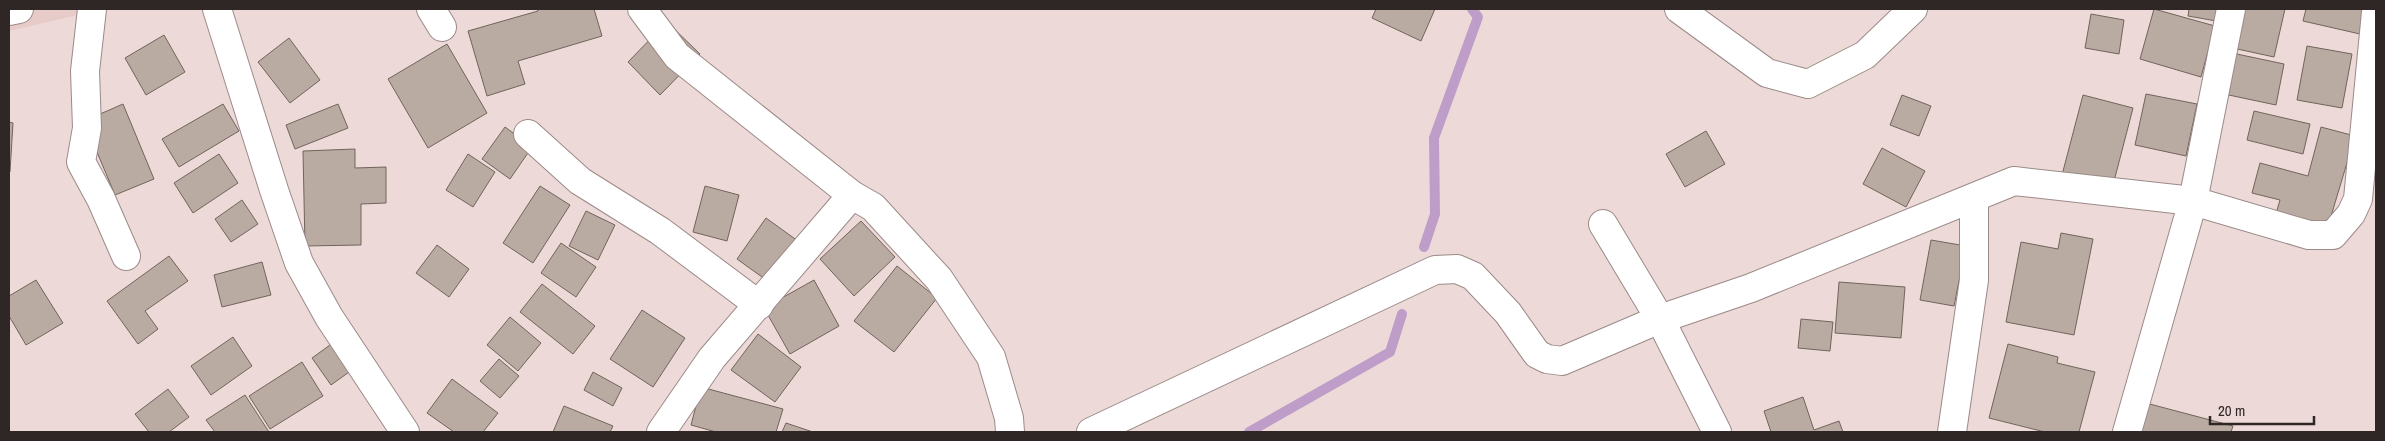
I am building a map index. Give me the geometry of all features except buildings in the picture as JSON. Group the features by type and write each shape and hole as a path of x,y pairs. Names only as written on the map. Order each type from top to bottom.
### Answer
{"street":[{"path":"9,11 19,9"},
{"path":"92,9 85,71 87,128 81,162 102,200 126,256"},
{"path":"216,9 299,263 329,316 405,432"},
{"path":"642,9 677,56 852,195 873,207 939,279 991,357 1009,418 1010,432"},
{"path":"1679,9 1767,73 1808,84 1865,55 1913,9"},
{"path":"2127,432 2193,201 2232,9"},
{"path":"1091,432 1435,270 1446,268 1456,269 1473,276 1508,313 1537,354 1554,361 1562,360 1660,319 1751,288 2014,181 2193,201 2309,235 2333,236 2351,214 2358,199 2376,12"},
{"path":"528,134 580,181 660,231 759,305"},
{"path":"660,432 712,358 852,195"},
{"path":"1952,432 1974,280 1974,198"},
{"path":"1603,224 1660,319 1717,432"}],"shaded area":[{"path":"9,9 104,9 9,31"}],"waterway":[{"path":"1424,247 1435,214 1434,138 1478,17 1472,9"},
{"path":"1249,432 1390,352 1402,314"}]}
